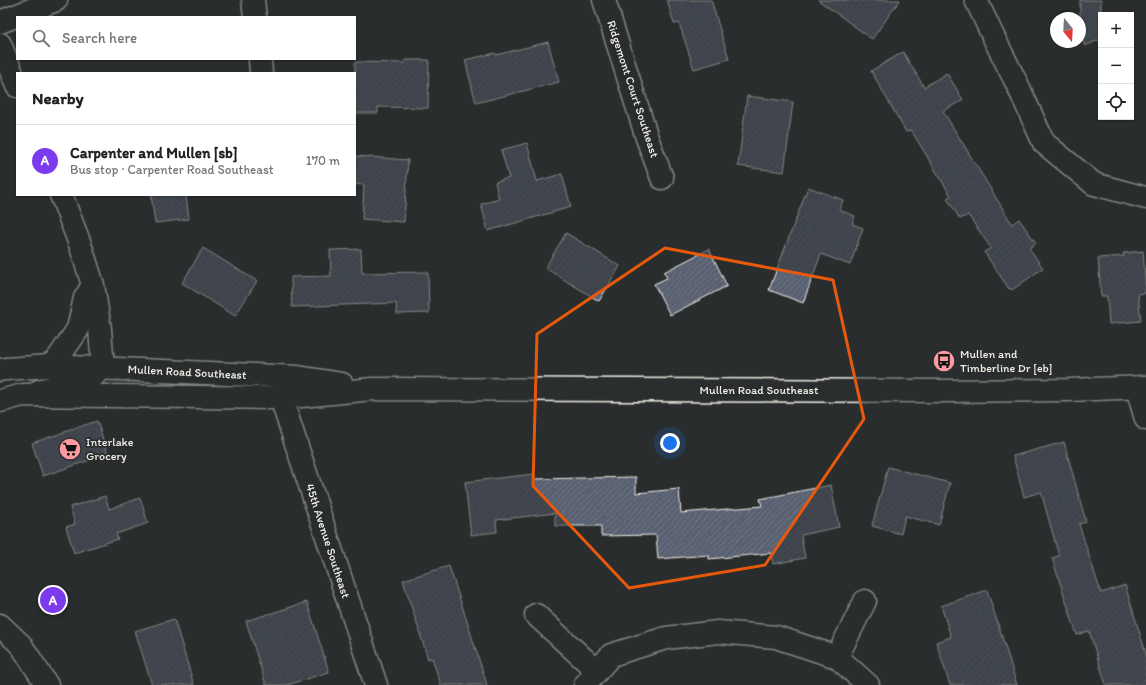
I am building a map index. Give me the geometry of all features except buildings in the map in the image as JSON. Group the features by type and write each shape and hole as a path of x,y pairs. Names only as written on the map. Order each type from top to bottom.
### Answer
{"street":[{"path":"0,22 56,0"},
{"path":"253,0 255,16"},
{"name":"Ridgemont Court Southeast","path":"604,0 647,138 662,178"},
{"path":"976,0 1044,143 1094,184 1146,198"},
{"path":"0,44 16,84"},
{"path":"260,60 261,72"},
{"path":"23,395 91,378 103,368 100,329 93,285 80,244 61,196"},
{"path":"49,366 57,360 78,329 85,298 93,285"},
{"name":"Mullen Road Southeast","path":"0,370 49,366 298,377 373,389"},
{"path":"1142,387 1146,419"},
{"name":"Mullen Road Southeast","path":"0,401 23,395 281,398 373,389 941,391 1069,390 1142,387"},
{"name":"45th Avenue Southeast","path":"281,398 376,685"},
{"path":"837,657 865,601"},
{"path":"536,615 591,678 612,655 666,638 718,632 776,637 837,657 868,685"},
{"path":"0,625 21,645 47,685"}],"highlighted area":[{"path":"665,248 833,280 864,419 765,565 629,588 533,486 537,334"}],"place":[{"name":"Mullen and Timberline Dr [eb]","path":"944,361"},
{"name":"Interlake Grocery","path":"70,449"},
{"name":"Carpenter and Mullen [sb]","path":"53,600"}]}
